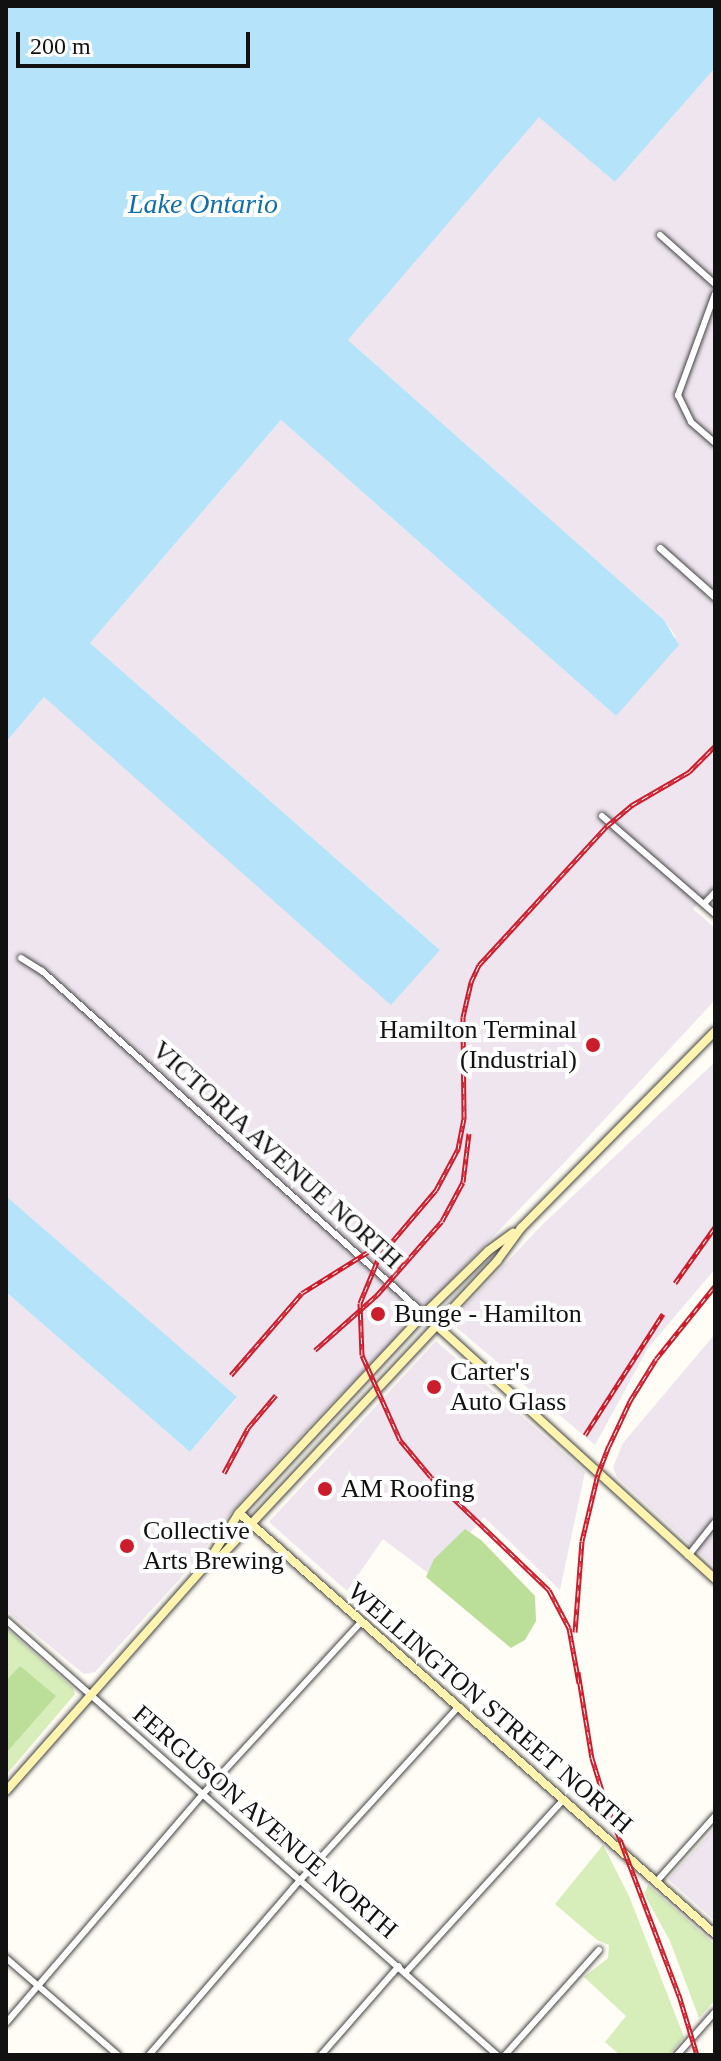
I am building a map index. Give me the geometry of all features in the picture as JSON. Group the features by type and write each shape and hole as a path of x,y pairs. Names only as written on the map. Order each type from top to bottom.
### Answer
{"main road":[{"path":"208,1563 222,1555 497,1261 521,1228 715,1031"},
{"path":"6,1791 208,1563 239,1513 424,1314 488,1251 521,1228"},
{"name":"VICTORIA AVENUE NORTH","path":"424,1314 715,1579"},
{"name":"WELLINGTON STREET NORTH","path":"239,1513 715,1934"}],"street":[{"path":"660,235 715,284"},
{"path":"715,294 678,395 686,415 715,443"},
{"path":"660,548 715,597"},
{"path":"602,816 715,914"},
{"path":"704,904 715,892"},
{"name":"VICTORIA AVENUE NORTH","path":"21,958 42,971 424,1314"},
{"path":"688,1556 715,1522"},
{"name":"FERGUSON AVENUE NORTH","path":"6,1620 497,2055"},
{"path":"6,2023 202,1795 361,1622"},
{"path":"149,2055 300,1881 458,1707"},
{"path":"406,1972 564,1799"},
{"path":"656,1882 715,1816"},
{"path":"505,2055 599,1950"},
{"path":"6,1958 118,2055"},
{"path":"321,2055 399,1966"},
{"path":"677,2055 715,2012"}],"shaded area":[{"path":"715,68 715,585 706,596 715,604 715,885 693,909 715,928 715,1000 564,1163 291,1446 228,1516 197,1560 95,1672 84,1674 6,1610 6,1292 190,1452 237,1398 6,1196 6,742 44,697 392,1004 439,949 90,643 281,420 616,716 676,637 664,620 348,340 539,116 615,182"},
{"path":"715,1062 715,1269 648,1348 595,1445 457,1328 457,1315 542,1225"},
{"path":"715,1334 715,1567 617,1477 613,1467 623,1443"},
{"path":"436,1341 585,1472 560,1590 484,1517 432,1576 383,1539 347,1591 269,1522"},
{"path":"715,1828 715,1921 668,1879"}],"green space":[{"path":"465,1529 481,1540 535,1596 536,1621 525,1640 511,1648 426,1577 434,1559"},
{"path":"6,1628 73,1688 75,1694 6,1775"},
{"path":"20,1666 56,1696 6,1753 6,1681"},
{"path":"603,1845 629,1896 684,2037 669,2055 620,2055 605,2042 626,2016 584,1977 608,1958 609,1945 597,1940 555,1904"},
{"path":"648,1885 715,1945 715,2000 699,2018 670,1941 644,1894"}],"water":[{"name":"Lake Ontario","path":"6,6 715,6 715,68 615,182 539,117 348,340 664,620 679,645 616,716 281,420 90,643 440,950 391,1005 44,697 6,742"},
{"path":"6,1196 237,1397 190,1452 6,1292"}],"railway":[{"path":"579,1683 569,1628 549,1590 431,1477 400,1440 362,1355 360,1303 379,1257 436,1190 458,1149 464,1117 463,1017 471,982 479,965 607,826 632,805 689,772 715,746"},
{"path":"315,1350 377,1295 442,1221 463,1182 469,1133"},
{"path":"675,1283 715,1227"},
{"path":"231,1375 302,1293 387,1240"},
{"path":"575,1632 582,1541 598,1474 609,1446 630,1401 656,1359 715,1286"},
{"path":"585,1435 663,1314"},
{"path":"224,1473 248,1428 276,1395"},
{"path":"578,1672 592,1758 604,1797 679,1995 697,2055"}],"place":[{"name":"Hamilton Terminal (Industrial)","path":"593,1045"},
{"name":"Bunge - Hamilton","path":"378,1314"},
{"name":"Carter's Auto Glass","path":"434,1387"},
{"name":"AM Roofing","path":"325,1489"},
{"name":"Collective Arts Brewing","path":"127,1546"}]}
